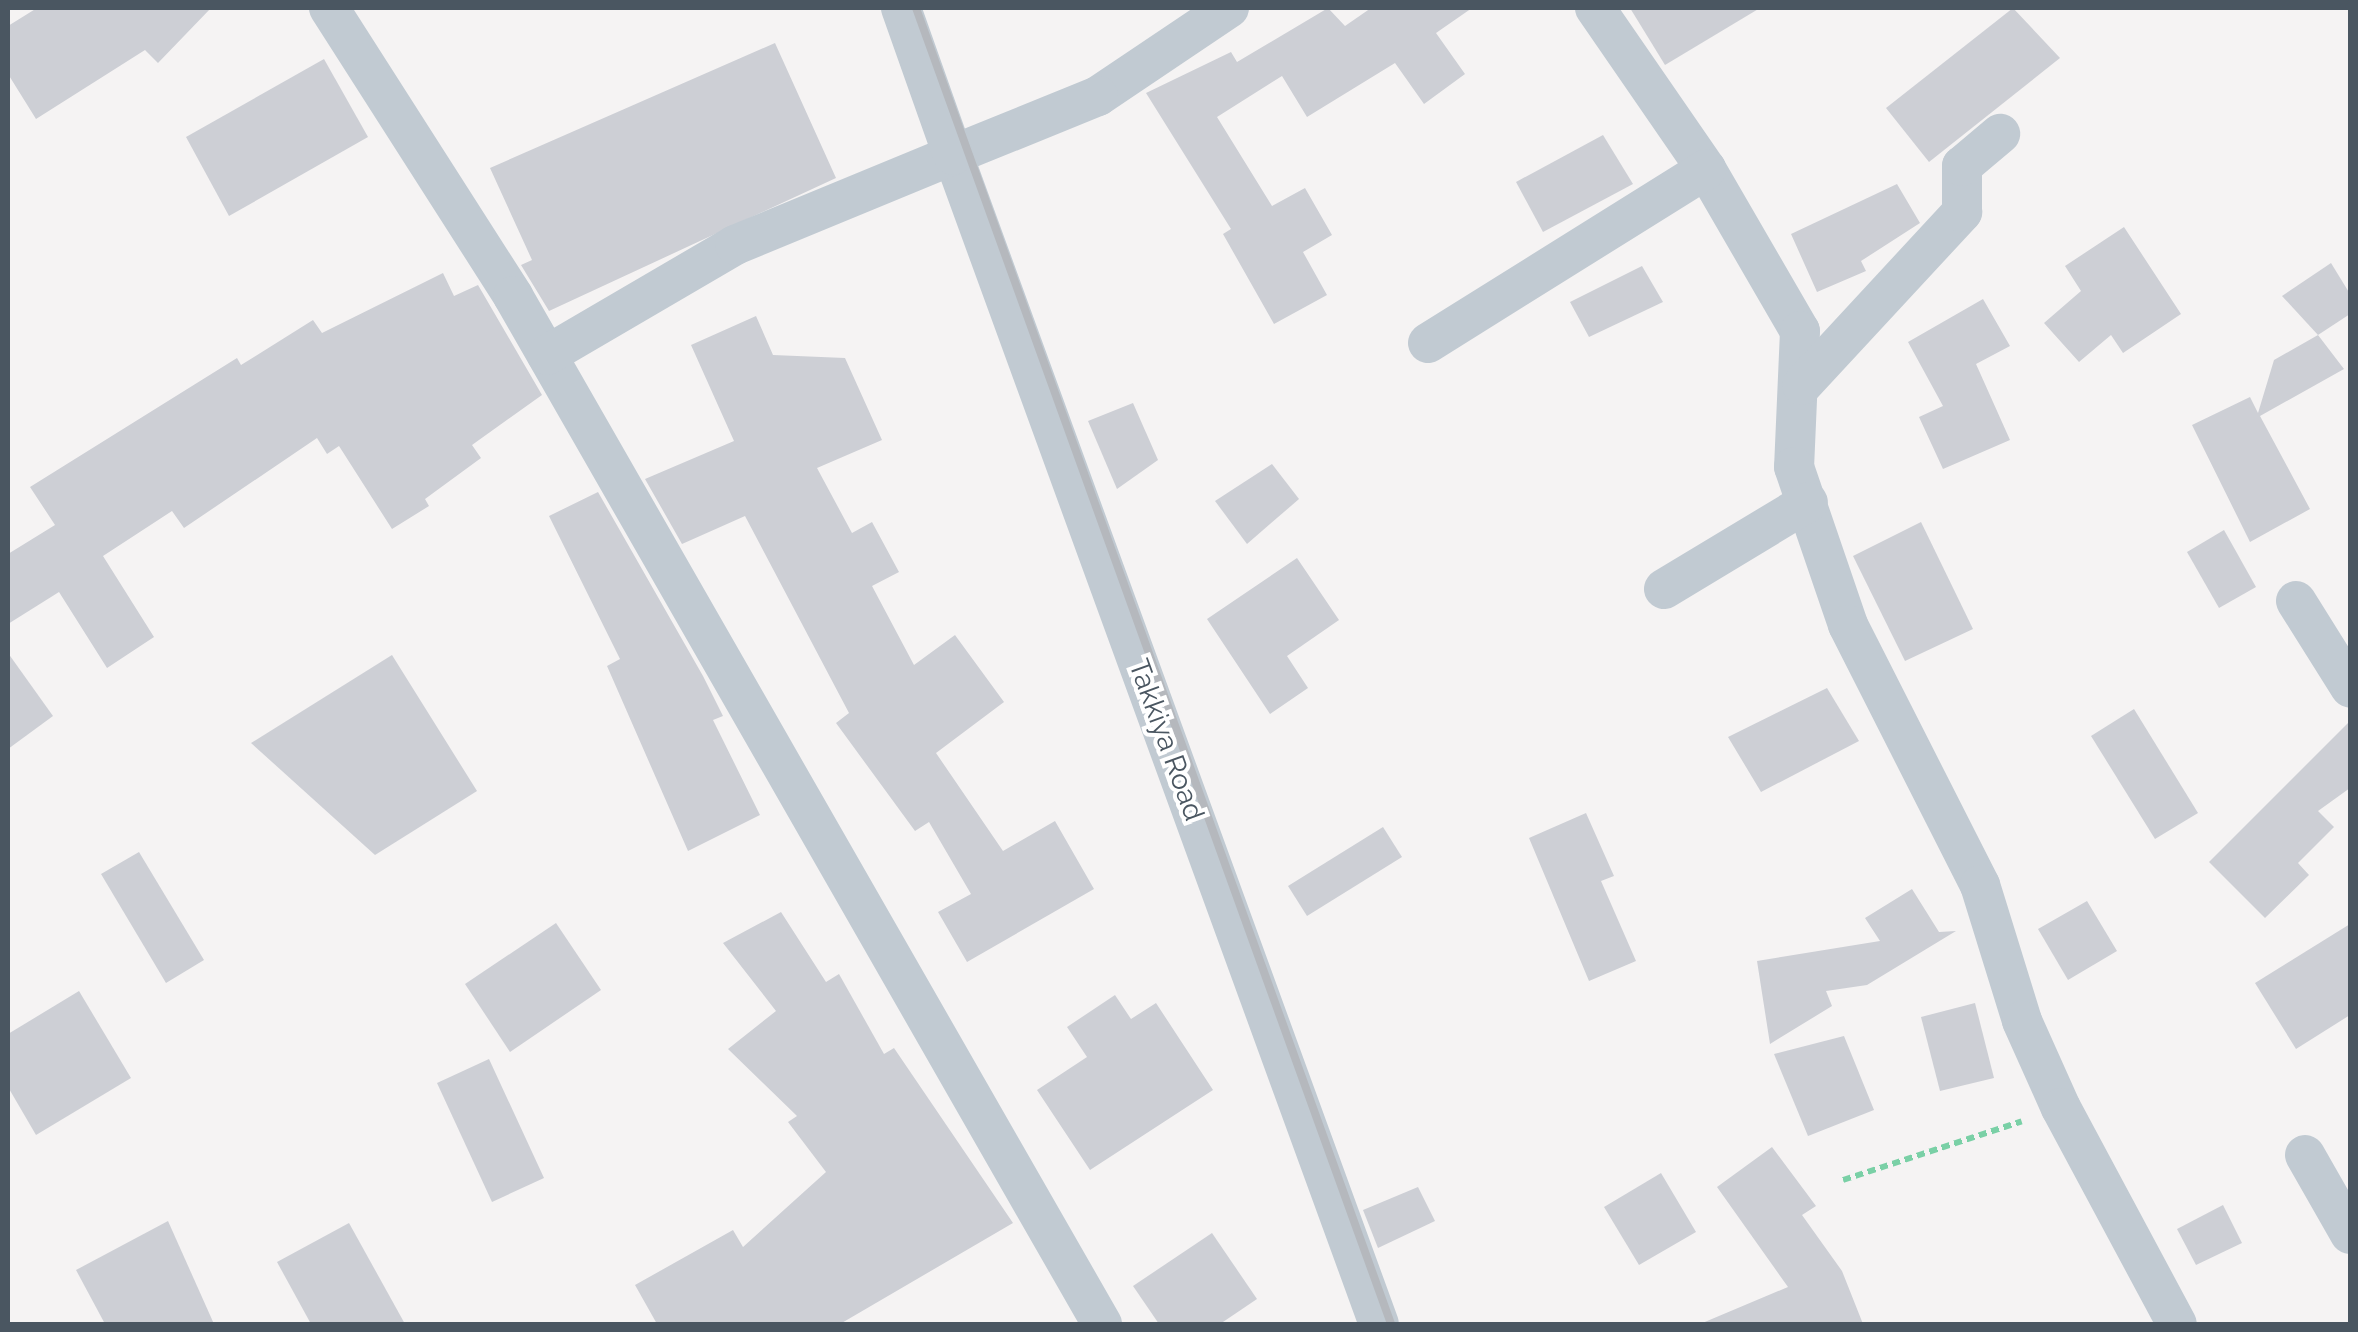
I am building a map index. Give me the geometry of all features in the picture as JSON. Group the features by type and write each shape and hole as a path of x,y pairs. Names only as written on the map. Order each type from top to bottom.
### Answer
{"street":[{"path":"329,8 547,355 1102,1324"},
{"name":"Takkiya Road","path":"902,8 1379,1324"},
{"path":"547,355 735,245 1098,96 1229,8"},
{"path":"1596,8 1706,169 1800,331 1802,385 1794,467 1848,625 1980,885 2022,1021 2061,1108 2170,1323"},
{"path":"1802,385 1962,212 1962,166 2000,134"},
{"path":"1428,342 1706,169"},
{"path":"1664,589 1808,502"},
{"path":"2296,601 2350,687"},
{"path":"2306,1155 2350,1234"}],"path":[{"path":"1843,1180 2061,1108"}],"building":[{"path":"37,8 211,8 158,63 145,50 36,119 8,74 8,26"},
{"path":"1328,8 1345,26 1371,8 1472,8 1436,33 1465,74 1424,104 1395,63 1307,117 1282,76 1217,117 1272,206 1305,188 1332,235 1303,252 1327,295 1274,324 1223,234 1231,229 1146,93 1231,52 1237,62"},
{"path":"1630,8 1760,8 1665,65"},
{"path":"2013,8 2060,58 1929,162 1886,108"},
{"path":"775,43 836,178 549,311 521,265 532,260 490,168"},
{"path":"324,59 368,137 229,216 186,137"},
{"path":"1603,135 1633,184 1543,232 1516,182"},
{"path":"1897,184 1920,223 1861,261 1866,271 1817,292 1791,234"},
{"path":"2124,227 2181,314 2123,353 2111,335 2079,362 2044,323 2081,291 2065,266"},
{"path":"2331,263 2350,294 2350,314 2318,335 2282,296"},
{"path":"1642,266 1663,302 1589,337 1570,302"},
{"path":"443,273 454,296 478,285 542,395 472,445 481,458 425,499 429,506 392,529 339,446 327,454 317,438 184,528 172,511 103,556 154,637 107,668 59,592 8,624 8,554 55,525 30,487 237,358 241,365 313,320 322,333"},
{"path":"1983,299 2010,346 1976,364 2010,440 1943,469 1919,417 1943,406 1908,342"},
{"path":"756,316 773,355 845,358 882,440 817,468 852,533 872,522 899,572 872,586 914,665 955,635 1004,702 936,753 1003,851 1055,821 1094,889 967,962 938,912 971,894 929,822 915,831 836,723 849,713 745,516 682,544 645,479 734,441 691,345"},
{"path":"2318,335 2344,369 2260,416 2310,509 2250,542 2192,425 2250,397 2258,413 2274,360"},
{"path":"1133,403 1158,460 1117,489 1088,421"},
{"path":"1272,464 1299,499 1247,544 1215,501"},
{"path":"598,492 703,676 723,716 713,720 760,815 688,851 607,666 620,659 549,516"},
{"path":"1921,522 1973,629 1905,661 1853,556"},
{"path":"2224,530 2256,587 2219,608 2187,552"},
{"path":"1297,558 1339,620 1287,656 1308,688 1270,714 1207,619"},
{"path":"8,653 53,716 8,749"},
{"path":"392,655 477,791 375,855 251,743"},
{"path":"1827,688 1859,741 1761,792 1728,737"},
{"path":"2134,709 2198,813 2155,839 2091,736"},
{"path":"2350,721 2350,788 2318,811 2334,827 2298,863 2309,875 2265,918 2209,862"},
{"path":"1586,813 1614,876 1601,881 1636,961 1589,981 1529,838"},
{"path":"1383,827 1402,857 1307,916 1288,886"},
{"path":"139,852 204,960 166,983 101,874"},
{"path":"1912,889 1939,932 1956,931 1867,985 1826,991 1832,1006 1770,1044 1757,961 1880,941 1865,918"},
{"path":"2087,901 2117,951 2068,980 2038,929"},
{"path":"781,912 826,982 839,974 884,1054 894,1048 1013,1223 840,1324 657,1324 635,1285 733,1230 743,1247 826,1172 788,1122 797,1116 728,1049 776,1011 723,943"},
{"path":"556,923 601,990 510,1052 465,984"},
{"path":"2350,924 2350,1015 2296,1049 2255,983"},
{"path":"79,991 131,1078 36,1135 8,1087 8,1034"},
{"path":"1115,995 1131,1019 1156,1003 1213,1090 1090,1170 1037,1090 1087,1057 1067,1027"},
{"path":"1975,1003 1994,1078 1940,1091 1921,1017"},
{"path":"1844,1036 1874,1110 1808,1136 1774,1054"},
{"path":"489,1059 544,1178 492,1202 437,1083"},
{"path":"1772,1147 1816,1206 1802,1215 1842,1271 1863,1324 1700,1324 1788,1287 1717,1187"},
{"path":"1661,1173 1696,1232 1639,1265 1604,1207"},
{"path":"1418,1187 1435,1221 1378,1248 1363,1210"},
{"path":"2223,1205 2242,1243 2196,1265 2177,1229"},
{"path":"168,1221 214,1324 105,1324 76,1270"},
{"path":"349,1223 405,1324 311,1324 277,1262"},
{"path":"1212,1233 1257,1299 1220,1324 1159,1324 1133,1286"}],"railway":[{"path":"916,8 1391,1324"}]}
